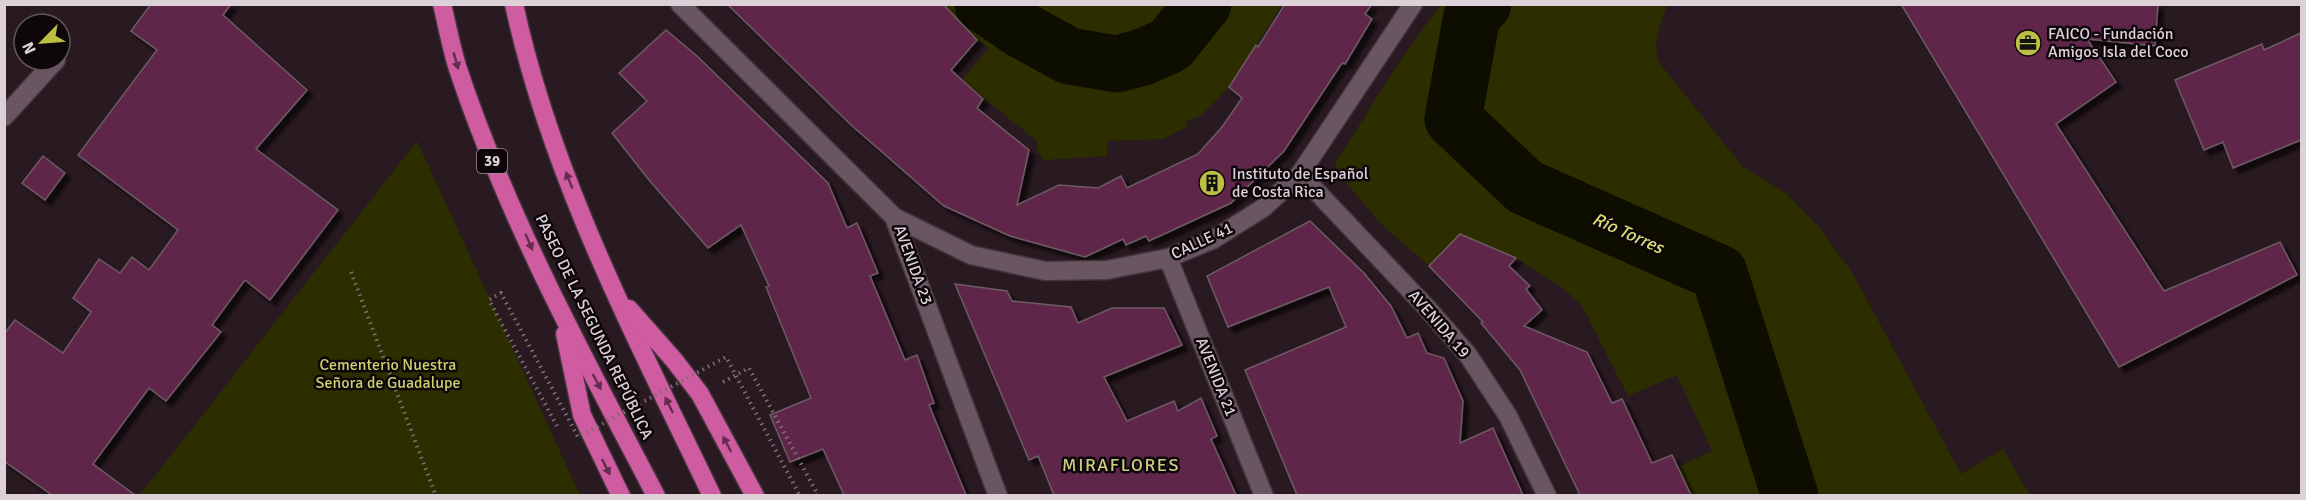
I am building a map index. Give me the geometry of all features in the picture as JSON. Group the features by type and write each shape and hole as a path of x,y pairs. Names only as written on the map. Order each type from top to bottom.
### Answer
{"highway":[{"name":"PASEO DE LA SEGUNDA REPÚBLICA","path":"442,4 457,64 494,166 560,312 656,495"},
{"name":"PASEO DE LA SEGUNDA REPÚBLICA","path":"514,4 522,39 554,144 615,292 712,495"},
{"path":"615,292 700,394 755,495"},
{"path":"560,312 582,415 621,495"}],"street":[{"name":"AVENIDA 23","path":"680,4 894,217 998,495"},
{"name":"CALLE 41","path":"894,217 971,255 1045,271 1107,270 1168,258 1214,239 1237,226 1270,202 1300,174 1413,4"},
{"path":"4,117 45,72"},
{"name":"AVENIDA 19","path":"1300,174 1428,309 1468,355 1508,416 1547,495"},
{"name":"AVENIDA 21","path":"1168,258 1264,495"}],"path":[{"path":"351,272 436,495"},
{"path":"557,426 489,300 501,293 578,437 726,357 800,495"},
{"path":"749,368 818,495 816,495"}],"green space":[{"path":"941,5 1282,5 1229,87 1203,114 1186,122 1187,127 1163,139 1108,141 1107,156 1043,160 1036,148 1038,142 962,80 989,48"},
{"path":"1440,5 1667,5 1656,43 1661,65 1743,167 1786,193 1819,227 1853,274 1961,474 2003,449 2030,495 1691,495 1678,467 1712,451 1677,375 1628,396 1581,304 1561,287 1516,258 1460,234 1429,266 1382,225 1335,170 1336,162 1398,64"},
{"name":"Cementerio Nuestra Señora de Guadalupe","path":"417,141 580,495 140,495"}],"building":[{"path":"151,4 231,4 223,15 307,90 256,149 338,210 270,300 245,280 212,325 221,332 166,401 149,388 93,464 135,495 52,495 4,461 4,334 15,320 63,353 91,312 73,298 99,259 120,273 132,257 149,270 178,230 78,155 157,50 131,31"},
{"path":"727,4 943,4 977,40 951,70 983,99 977,108 1029,150 1017,205 1059,185 1098,188 1121,176 1127,188 1198,154 1222,127 1242,98 1229,87 1285,4 1372,4 1365,14 1372,19 1345,64 1342,63 1284,151 1231,203 1149,241 1146,236 1126,245 1123,239 1085,257 1010,236 944,206 850,124"},
{"path":"1901,4 2158,4 2155,46 2087,39 2116,82 2056,124 2164,291 2280,242 2297,275 2119,367"},
{"path":"666,30 697,56 828,183 847,228 857,223 878,273 870,276 905,360 917,355 934,403 929,405 966,495 844,495 823,449 790,462 770,415 811,398 766,287 769,286 741,225 708,248 612,133 647,101 619,73"},
{"path":"2301,33 2301,140 2233,168 2223,142 2204,150 2175,80 2262,44 2264,50"},
{"path":"43,156 65,173 45,200 22,183"},
{"path":"1310,221 1364,273 1391,306 1407,338 1418,333 1427,353 1444,358 1463,401 1460,443 1493,428 1523,495 1297,495 1245,370 1346,327 1329,287 1228,327 1207,276"},
{"path":"1460,234 1516,258 1509,266 1530,286 1526,289 1542,310 1524,326 1587,352 1612,403 1622,399 1652,463 1672,455 1691,495 1580,495 1520,370 1481,323 1483,322 1429,266"},
{"path":"955,284 1007,291 1012,301 1071,307 1078,323 1112,308 1164,308 1182,345 1104,377 1127,421 1174,401 1178,411 1201,398 1217,436 1211,439 1236,495 1054,495 1038,456 1029,460"}],"waterway":[{"name":"Río Torres","path":"983,4 1020,29 1069,56 1117,64 1143,57 1170,45 1203,4"},
{"name":"Río Torres","path":"1483,4 1472,16 1453,119 1525,187 1719,273 1790,496"}],"place":[{"name":"FAICO - Fundación Amigos Isla del Coco","path":"2028,43"},
{"name":"Instituto de Español de Costa Rica","path":"1212,183"}],"district":[{"name":"MIRAFLORES","path":"1121,465"}]}
